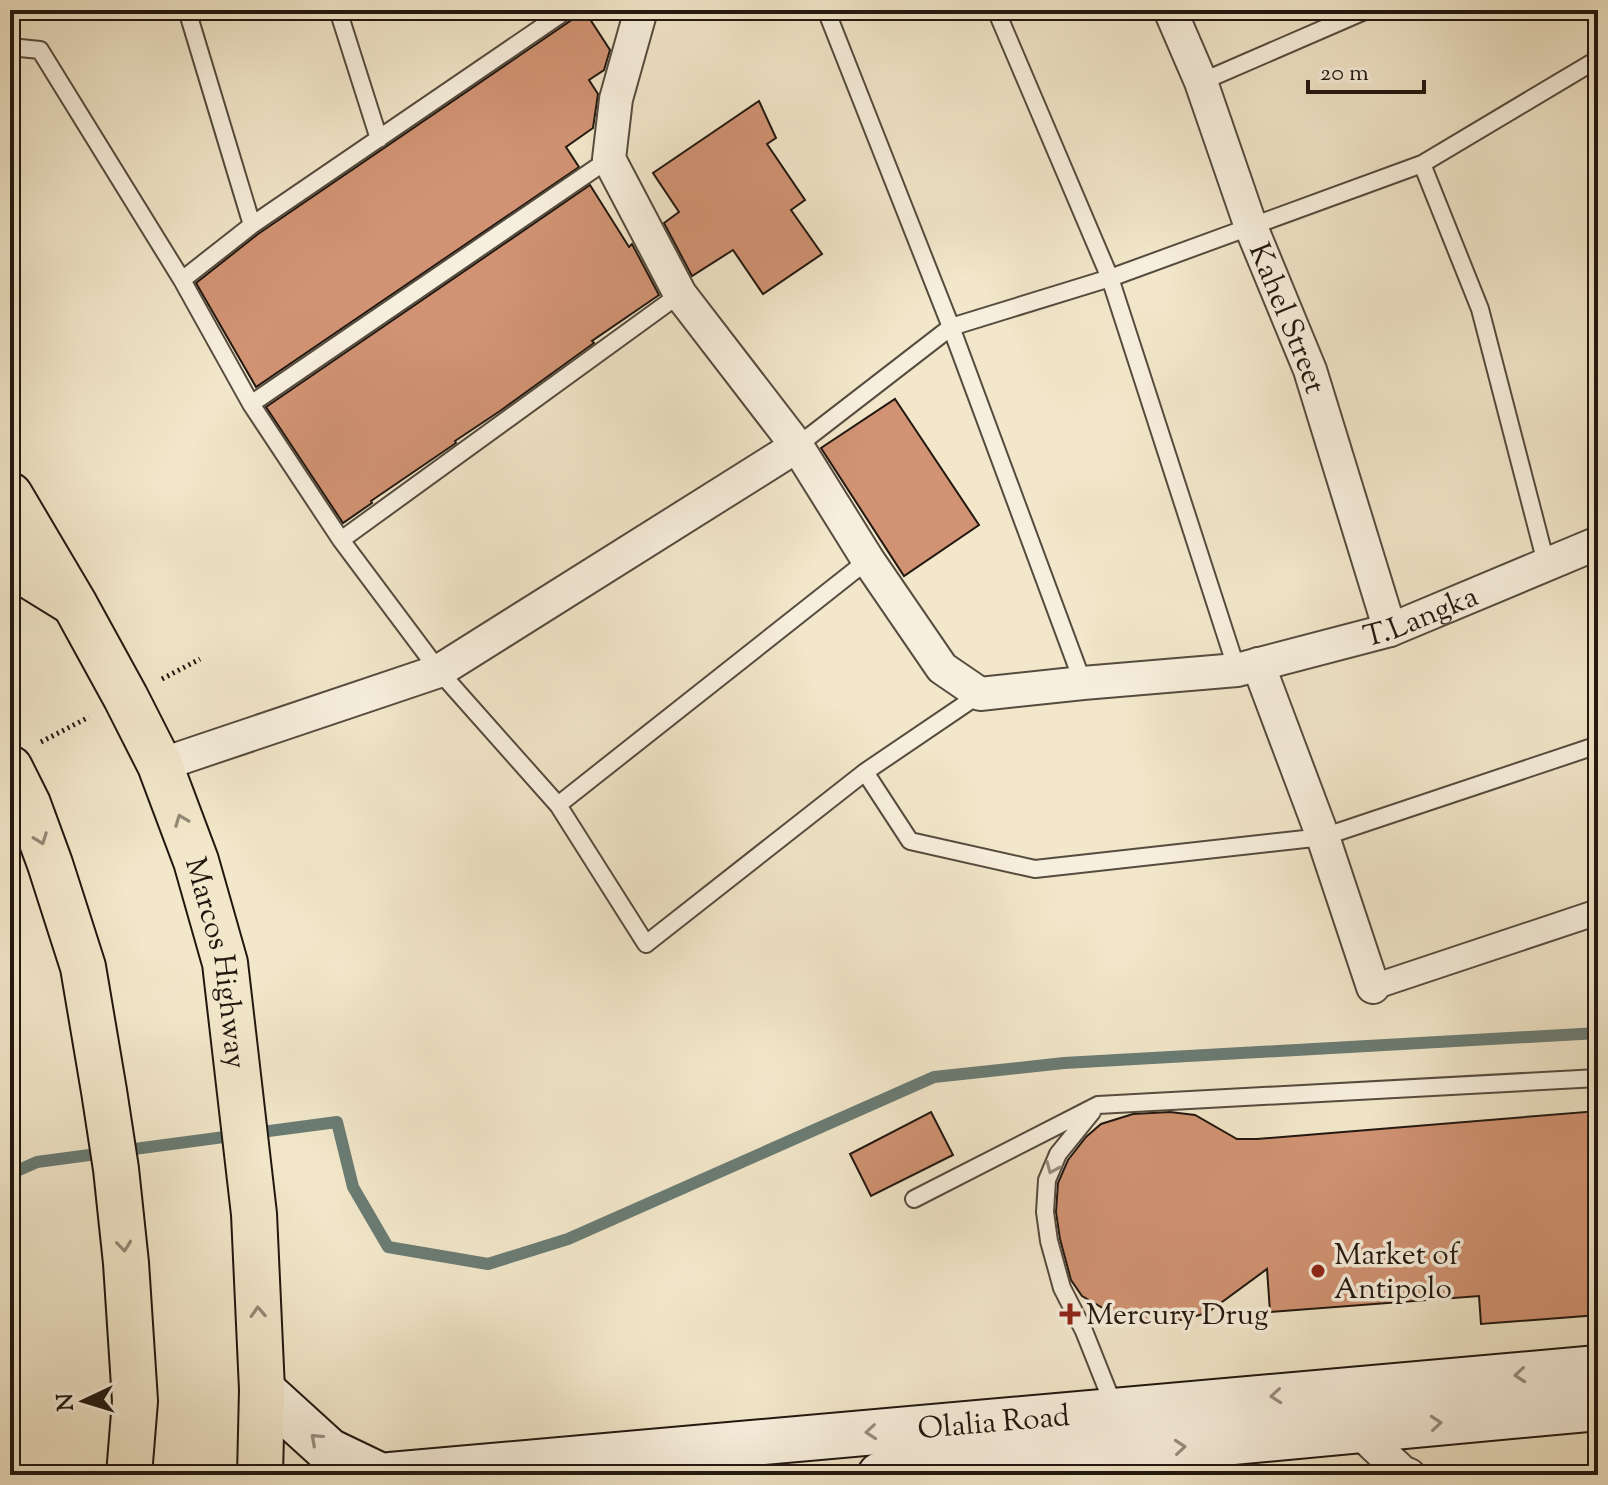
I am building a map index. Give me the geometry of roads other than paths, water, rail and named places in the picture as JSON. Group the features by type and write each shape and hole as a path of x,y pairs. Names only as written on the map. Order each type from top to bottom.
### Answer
{"main road":[{"name":"Marcos Highway","path":"10,495 75,605 160,765 196,861 225,963 254,1214 262,1390 260,1475"},
{"path":"10,564 75,605"},
{"path":"10,768 28,804 83,967 104,1091 126,1263 135,1401 129,1475"},
{"name":"Olalia Road","path":"390,1475 1118,1432 1356,1410 1598,1368"},
{"path":"262,1390 329,1451 379,1475"},
{"name":"Olalia Road","path":"1356,1410 1598,1408"},
{"name":"Olalia Road","path":"880,1475 1118,1432"}],"street":[{"path":"641,10 616,99 609,159 680,294 797,446 868,560 942,668 980,694"},
{"name":"Kahel Street","path":"1170,10 1201,82 1251,227 1310,370 1390,630"},
{"path":"160,765 439,671 797,446"},
{"name":"T.Langka","path":"980,694 1248,667 1390,630 1598,543"},
{"path":"1248,667 1323,837 1373,987 1598,912"},
{"path":"1356,1410 1402,1472 1409,1475"}],"lane":[{"path":"187,10 252,225"},
{"path":"338,10 379,139"},
{"path":"182,280 252,225 567,10"},
{"path":"826,10 951,327 1083,683"},
{"path":"996,10 1110,278 1248,667"},
{"path":"1201,82 1367,10"},
{"path":"10,47 40,50 182,280 251,404 341,540 439,671 558,805 646,944 865,772 980,694"},
{"path":"797,446 951,327 1110,278 1422,164 1598,59"},
{"path":"251,404 609,159"},
{"path":"1422,164 1480,309 1546,563"},
{"path":"341,540 680,294"},
{"path":"558,805 868,560"},
{"path":"865,772 910,841 1035,869 1323,837 1598,745"},
{"path":"914,1199 1098,1105 1598,1078"},
{"path":"1098,1105 1058,1154 1047,1180 1045,1212 1049,1241 1062,1288 1084,1331 1118,1432"}],"waterway":[{"path":"10,1174 37,1162 337,1122 353,1187 388,1247 488,1264 568,1239 934,1077 1064,1063 1598,1033"}],"place":[{"name":"Market of Antipolo","path":"1318,1271"},
{"name":"Mercury Drug","path":"1070,1314"}]}
